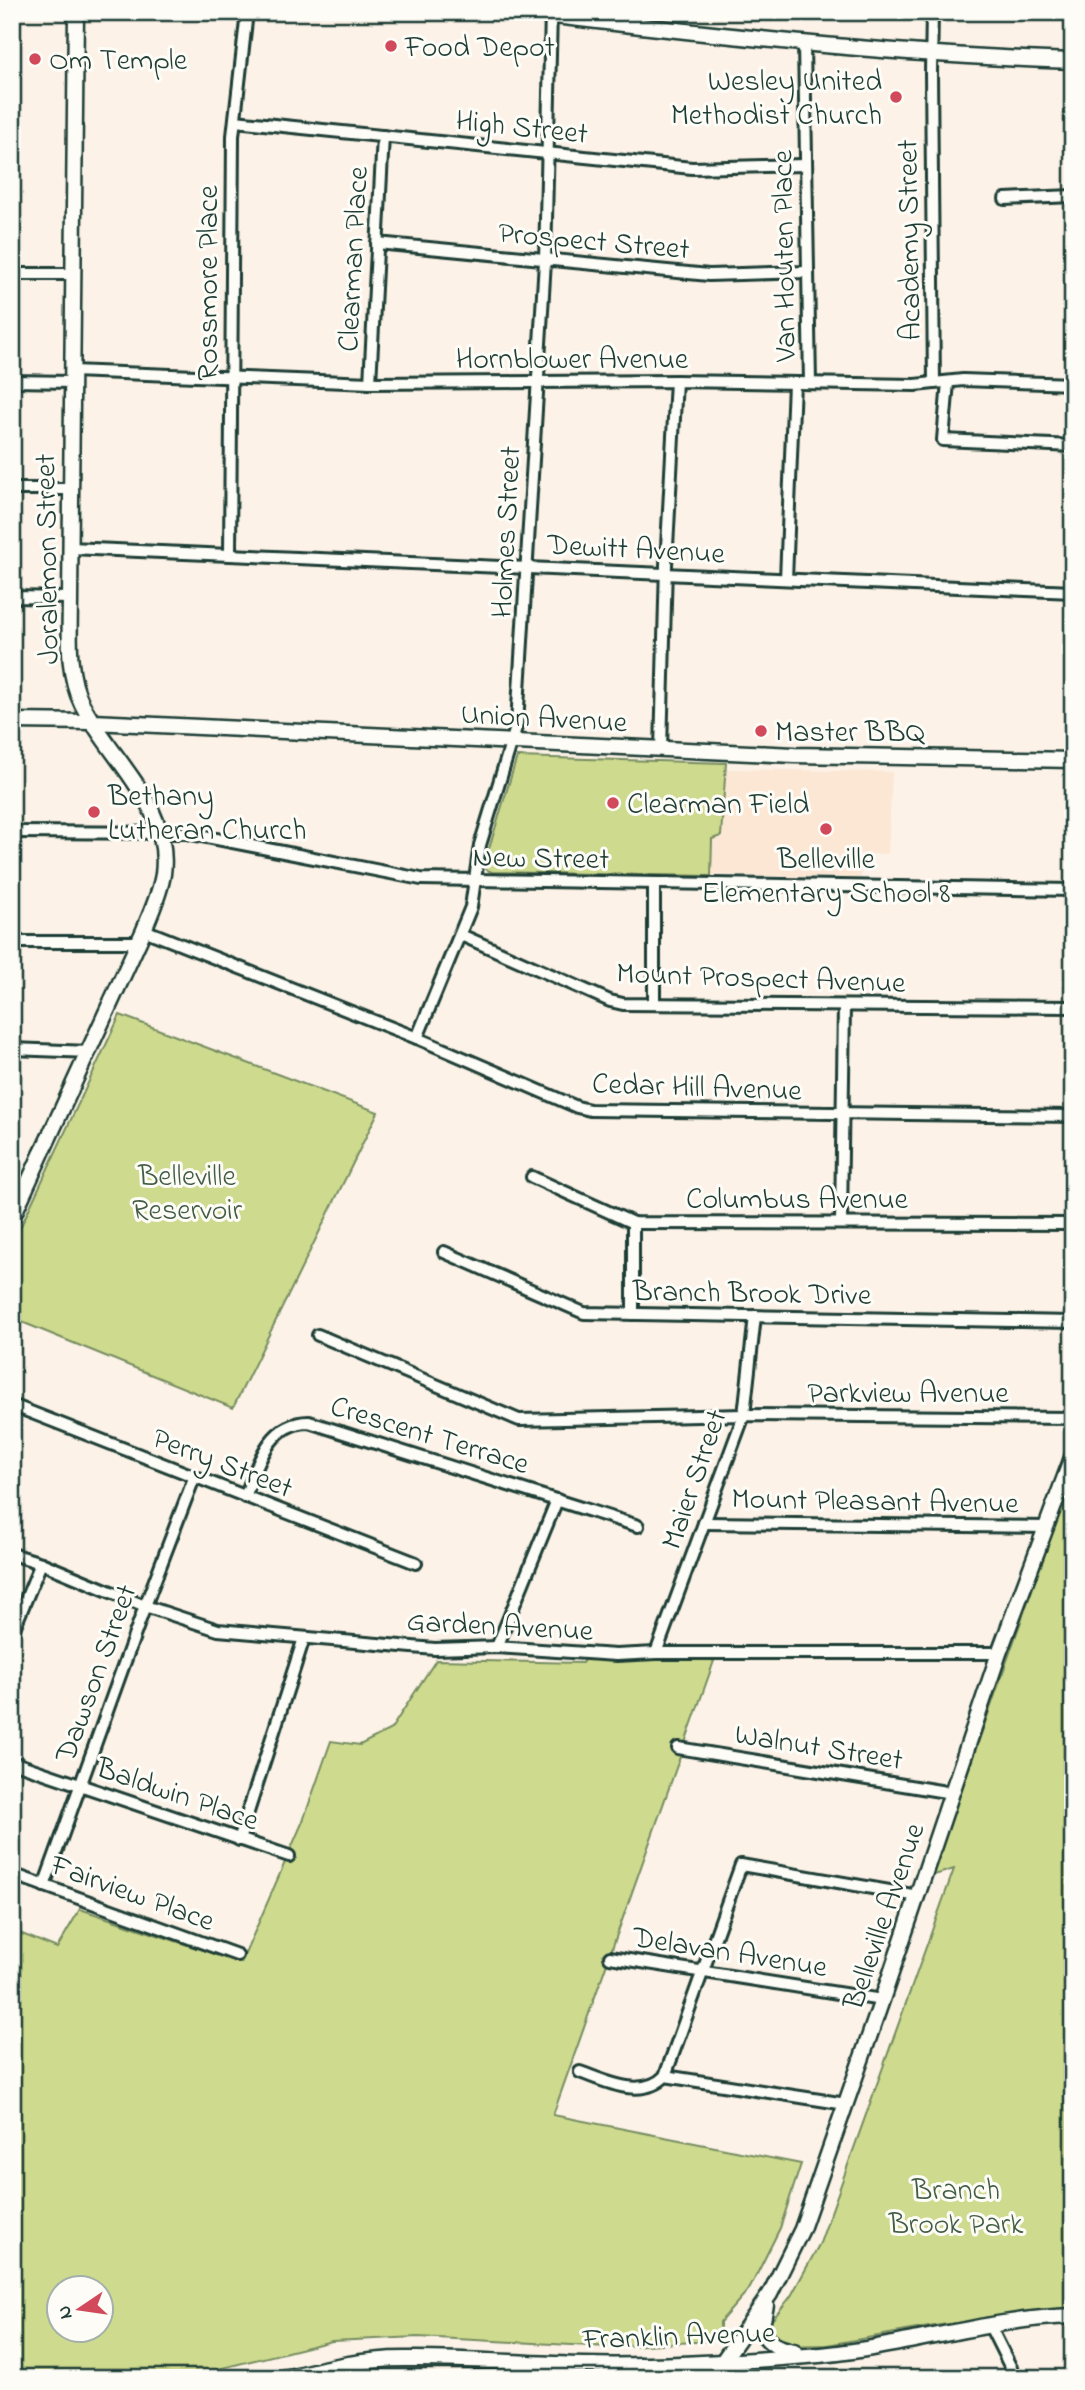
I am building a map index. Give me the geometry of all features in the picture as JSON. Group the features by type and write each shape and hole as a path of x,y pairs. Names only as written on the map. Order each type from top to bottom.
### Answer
{"main road":[{"name":"Joralemon Street","path":"12,1218 16,1200 90,1052 141,936 157,898 162,875 160,832 150,806 93,722 78,694 71,667 76,12"},
{"path":"521,12 804,44 932,55 1073,61"},
{"name":"Union Avenue","path":"12,722 93,722 799,755 1073,760"},
{"name":"Belleville Avenue","path":"710,2378 769,2294 802,2229 883,2000 999,1653 1073,1455"},
{"path":"769,2294 761,2331 767,2340 778,2348 808,2356"},
{"name":"Franklin Avenue","path":"285,2378 329,2367 404,2359 640,2365 808,2356 865,2350 989,2324 1073,2316"},
{"path":"640,2365 653,2375 671,2378"}],"street":[{"name":"Rossmore Place","path":"230,555 234,121 247,12"},
{"name":"Academy Street","path":"932,12 934,383"},
{"name":"Holmes Street","path":"417,1038 471,907 480,845 517,724 545,261 551,14"},
{"name":"Van Houten Place","path":"804,44 810,383"},
{"name":"High Street","path":"234,121 692,169 805,165"},
{"name":"Clearman Place","path":"370,383 383,136"},
{"path":"1005,199 1073,196"},
{"name":"Prospect Street","path":"377,243 709,275 807,272"},
{"path":"12,274 73,274"},
{"name":"Hornblower Avenue","path":"12,381 72,376 231,377 370,383 676,381 915,385 948,382 1073,384"},
{"path":"661,748 666,574 676,381"},
{"path":"948,382 943,440 1073,446"},
{"name":"Van Houten Place","path":"786,579 794,383"},
{"path":"12,489 71,489"},
{"name":"Dewitt Avenue","path":"70,548 1073,592"},
{"path":"12,597 70,598"},
{"name":"New Street","path":"12,832 186,833 421,879 1073,890"},
{"path":"654,884 654,1004"},
{"name":"Mount Prospect Avenue","path":"461,935 610,1001 623,1004 1073,1007"},
{"path":"12,943 141,936"},
{"name":"Cedar Hill Avenue","path":"141,936 417,1038 577,1107 590,1110 1073,1116"},
{"path":"841,1222 844,1006"},
{"path":"12,1049 90,1052"},
{"name":"Columbus Avenue","path":"532,1177 633,1223 1073,1224"},
{"path":"633,1223 633,1314"},
{"name":"Branch Brook Drive","path":"444,1252 584,1313 1073,1322"},
{"name":"Maier Street","path":"656,1653 744,1415 755,1316"},
{"name":"Parkview Avenue","path":"318,1335 519,1420 744,1415 1073,1418"},
{"name":"Perry Street","path":"12,1405 416,1563"},
{"name":"Crescent Terrace","path":"245,1497 267,1444 292,1426 303,1422 317,1424 638,1526"},
{"name":"Dawson Street","path":"44,1886 194,1478"},
{"path":"497,1647 556,1500"},
{"name":"Mount Pleasant Avenue","path":"704,1523 1045,1527"},
{"name":"Garden Avenue","path":"12,1554 41,1563 145,1606 218,1630 435,1648 497,1647 616,1655 999,1653"},
{"path":"12,1633 41,1563"},
{"path":"239,1840 304,1638"},
{"name":"Walnut Street","path":"678,1748 952,1793"},
{"name":"Baldwin Place","path":"12,1762 289,1856"},
{"path":"580,2072 621,2086 637,2088 653,2085 665,2076 741,1865 918,1896"},
{"name":"Fairview Place","path":"12,1874 237,1955"},
{"name":"Delavan Avenue","path":"610,1957 883,2000"},
{"path":"665,2076 846,2104"},
{"path":"989,2324 1016,2378"}],"shaded area":[{"path":"726,769 892,772 888,854 860,854 861,878 712,875 712,839 721,835"}],"green space":[{"name":"Clearman Field","path":"517,757 726,763 721,836 712,839 711,876 487,870 484,865"},
{"name":"Belleville Reservoir","path":"120,1015 378,1112 233,1408 12,1318 12,1245"},
{"name":"Branch Brook Park","path":"1073,1474 1073,2310 940,2325 827,2345 774,2346 765,2329 791,2296 820,2243 954,1869 931,1876"},
{"path":"592,1648 715,1649 711,1660 714,1661 553,2115 801,2164 780,2228 750,2288 720,2322 720,2328 711,2341 610,2347 418,2337 332,2341 182,2378 12,2378 12,1930 57,1948 80,1909 241,1963 303,1821 331,1741 360,1745 391,1729 436,1660 582,1663"}],"place":[{"name":"Food Depot","path":"391,46"},
{"name":"Om Temple","path":"35,59"},
{"name":"Wesley United Methodist Church","path":"896,97"},
{"name":"Master BBQ","path":"761,731"},
{"name":"Clearman Field","path":"613,803"},
{"name":"Bethany Lutheran Church","path":"94,812"},
{"name":"Belleville Elementary School 8","path":"826,829"}]}
